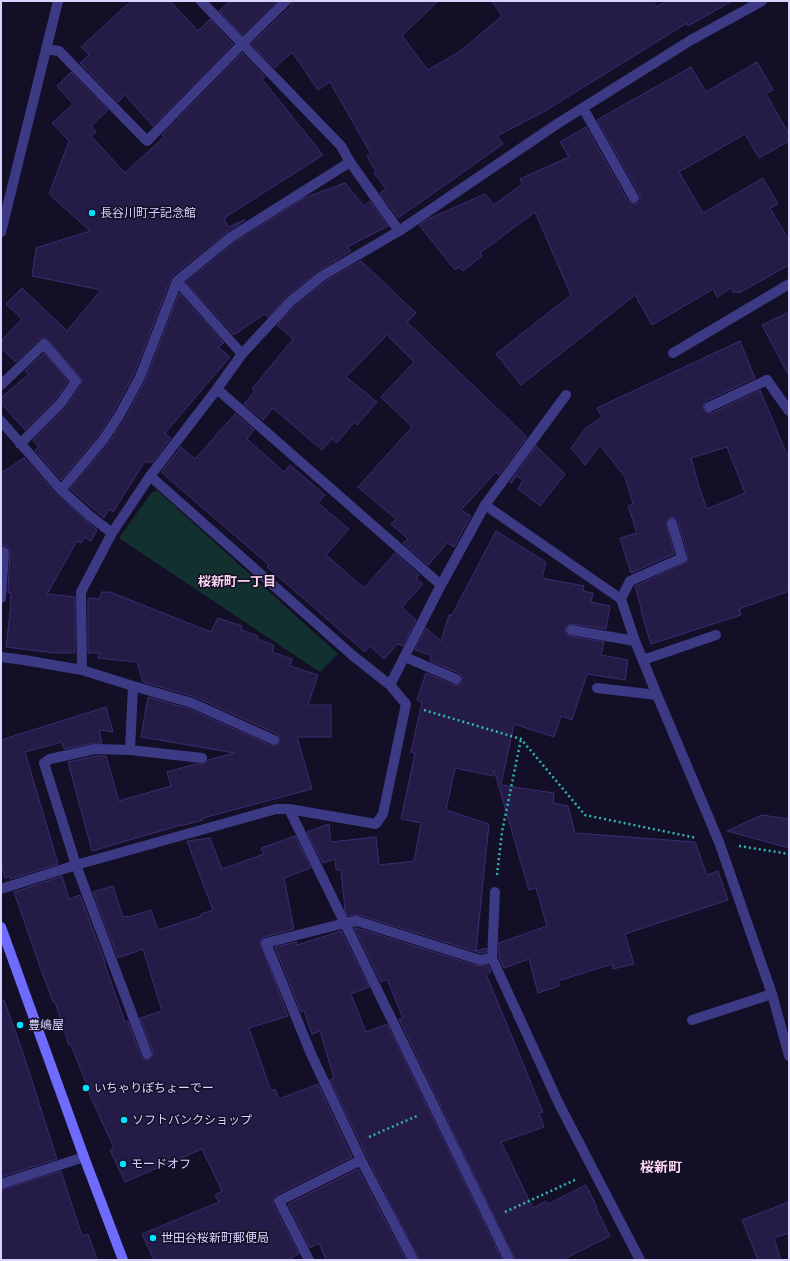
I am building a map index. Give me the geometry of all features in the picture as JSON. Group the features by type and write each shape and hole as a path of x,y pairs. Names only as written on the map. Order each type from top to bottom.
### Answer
{"street":[{"path":"1,232 58,1"},
{"path":"201,1 341,146 350,162 399,231"},
{"path":"46,49 58,51 147,141 286,1"},
{"path":"82,670 81,592 112,533 150,476 242,354 291,301 322,276 399,231 583,108 692,40 762,1"},
{"path":"583,108 634,198"},
{"path":"62,490 103,440 119,416 140,377 177,281 231,237 350,162"},
{"path":"177,281 242,354"},
{"path":"673,353 789,284"},
{"path":"1,385 44,344 76,381 61,403 20,444"},
{"path":"709,407 767,380 789,411"},
{"path":"217,389 441,585"},
{"path":"390,685 441,585 485,505 566,395"},
{"path":"1,421 62,490 90,516 112,533"},
{"path":"1,889 76,865 276,809 376,824 383,814 406,704 390,685 352,655 150,476"},
{"path":"485,505 621,599 635,641 719,842 772,994 789,1056"},
{"path":"621,599 630,581 682,558 672,523"},
{"path":"1,598 4,552"},
{"path":"571,630 635,641"},
{"path":"643,660 716,635"},
{"path":"405,656 456,679"},
{"path":"1,657 82,670 192,703 274,740"},
{"path":"130,750 132,686"},
{"path":"597,688 657,695"},
{"path":"146,1054 76,865 44,763 50,759 95,749 130,750 202,758"},
{"path":"289,810 509,1260"},
{"path":"495,892 492,958 559,1104 640,1260"},
{"path":"413,1260 361,1160 311,1054 266,943 357,921 480,960 492,958"},
{"path":"1,927 84,1157 124,1260"},
{"path":"692,1020 772,994"},
{"path":"1,1184 84,1157"},
{"path":"308,1260 279,1202 361,1160"}],"path":[{"path":"406,704 520,739 585,815 719,842 789,854"},
{"path":"495,892 502,832 520,739"},
{"path":"354,1144 434,1108"},
{"path":"489,1220 594,1172"}],"green space":[{"path":"158,491 338,654 320,672 119,538 152,492"}],"building":[{"path":"131,1 170,1 198,31 210,19 233,44 153,126 125,95 118,102 80,63 89,55 81,47"},
{"path":"230,1 277,1 242,35 219,11"},
{"path":"292,1 438,1 402,36 428,70 459,52 502,16 492,1 653,1 657,7 666,1 732,1 688,26 687,23 545,111 497,136 503,144 398,218 380,193 386,189 374,173 376,172 367,156 371,154 330,82 318,90 292,52 275,68 251,44 291,6"},
{"path":"242,53 265,77 262,79 323,155 224,218 228,227 245,220 227,232 172,276 134,374 113,413 98,436 61,480 35,450 39,447 33,440 66,407 81,385 82,379 46,338 40,339 16,362 1,348 1,341 22,319 6,304 22,288 67,331 101,290 32,276 36,248 90,231 49,194 69,141 52,123 73,104 57,86 71,72 108,110 91,126 96,132 91,136 125,173 164,137 162,135"},
{"path":"757,62 773,90 766,94 789,134 789,141 759,158 745,134 679,172 703,213 763,178 778,204 770,208 789,240 789,265 739,293 733,292 731,288 717,297 713,289 652,325 635,295 521,385 496,354 571,295 535,212 480,253 482,256 463,271 459,267 455,270 419,225 428,219 485,194 494,205 522,184 520,179 569,157 560,142 586,127 628,201 631,204 637,204 640,201 640,195 597,120 691,67 706,92"},
{"path":"345,183 364,206 370,201 388,226 347,247 351,251 318,271 287,296 268,317 264,314 234,335 186,282 235,242 304,198"},
{"path":"361,261 416,313 407,322 527,437 499,475 496,472 461,510 471,516 454,547 447,543 428,565 403,543 408,539 391,524 396,519 358,487 412,427 381,397 414,362 387,335 346,377 377,402 357,425 354,422 337,443 332,439 322,450 273,408 263,420 244,404 255,391 252,389 293,339 277,325 295,306 326,281"},
{"path":"179,293 224,343 218,347 230,357 165,433 171,438 152,463 149,461 147,463 145,461 113,512 109,509 104,518 70,489 108,444 125,419 146,379"},
{"path":"789,312 789,376 762,325"},
{"path":"740,341 755,378 706,401 703,409 706,412 712,413 760,390 789,459 789,591 739,609 741,615 651,644 635,586 687,562 688,556 678,521 676,518 671,517 667,519 666,522 674,554 631,573 620,538 637,533 628,506 633,504 625,477 600,445 585,465 571,448 586,428 602,417 597,408","holes":["727,447 745,493 707,509 691,458"]},
{"path":"44,353 68,381 56,399 25,430 1,403 1,398 29,374 25,371"},
{"path":"235,414 254,430 247,439 284,472 290,465 325,495 318,503 349,529 326,555 364,588 395,553 419,575 416,578 423,584 402,607 416,620 403,646 397,644 384,659 370,646 365,652 267,567 269,565 161,472 181,447 195,459"},
{"path":"536,446 565,474 540,506 518,489 523,480 517,476 511,483 510,482"},
{"path":"24,458 57,495 97,530 91,541 84,537 81,543 77,541 47,594 75,597 75,653 55,653 6,647 11,604 11,593 8,592 10,549 7,546 1,546 1,473"},
{"path":"496,531 546,562 542,578 584,586 583,591 593,593 591,602 610,606 606,629 572,624 566,626 565,632 570,636 604,642 601,655 628,660 625,680 587,674 572,720 561,716 554,737 514,724 501,785 554,793 553,803 568,806 575,833 695,842 707,875 718,871 728,900 625,934 634,964 613,969 612,964 558,981 559,986 538,993 529,959 504,968 499,957 499,943 547,926 536,888 529,890 494,770 493,776 455,768 446,810 489,824 476,951 486,948 486,952 480,953 359,915 348,916 345,910 341,870 336,870 335,859 323,863 307,832 329,824 331,842 376,837 379,865 414,861 421,823 401,819 415,753 411,752 422,702 417,700 426,673 454,685 460,684 462,679 459,673 430,661 431,655 415,650 426,628 441,641 449,615 452,615"},
{"path":"102,592 110,592 211,632 218,618 242,626 241,630 258,636 257,639 274,645 272,652 292,659 290,666 318,675 308,705 331,705 331,737 297,737 312,789 203,818 203,820 92,851 68,762 96,756 106,756 119,801 171,786 167,772 196,764 204,764 208,760 235,753 141,737 148,697 190,709 272,746 278,745 280,740 277,734 195,697 143,682 137,662 98,658 100,653 88,653 88,598 99,599"},
{"path":"106,707 113,732 99,730 102,743 94,743 64,749 62,742 25,752 58,864 10,879 9,876 5,878 1,864 1,740"},
{"path":"762,815 789,819 789,848 727,831"},
{"path":"295,836 311,868 284,878 294,929 264,937 260,942 288,1016 249,1028 271,1091 275,1089 279,1099 318,1084 352,1157 276,1195 273,1198 273,1204 299,1254 287,1260 154,1260 142,1234 219,1202 215,1195 222,1191 202,1149 125,1182 110,1150 114,1148 88,1091 89,1090 71,1045 69,1045 55,1002 53,1002 44,978 14,892 62,876 69,899 80,895 125,1022 128,1021 141,1057 149,1060 152,1058 153,1052 140,1018 162,1011 143,949 118,958 93,892 113,886 123,917 128,917 151,910 158,930 201,916 201,914 213,910 187,841 210,838 222,869 264,854 261,848"},
{"path":"354,928 478,966 488,965 491,972 486,974 543,1112 539,1113 544,1127 501,1142 533,1208 546,1201 548,1204 586,1185 610,1236 562,1260 515,1260 399,1019 403,1018 387,979 381,982"},
{"path":"341,931 369,987 351,994 366,1032 387,1024 502,1260 419,1260 367,1157 330,1080 334,1078 320,1031 312,1034 304,1011 301,1012 275,947 297,942 297,945"},
{"path":"1,1000 4,1000 23,1053 57,1159 1,1177"},
{"path":"358,1169 406,1260 326,1260 319,1243 310,1248 288,1204"},
{"path":"61,1171 82,1236 88,1234 97,1260 1,1260 1,1190"},
{"path":"789,1202 789,1233 774,1238 781,1260 758,1260 742,1220"}],"place":[{"name":"長谷川町子記念館","path":"92,213"},
{"name":"豊嶋屋","path":"20,1025"},
{"name":"いちゃりぽちょーでー","path":"86,1088"},
{"name":"ソフトバンクショップ","path":"124,1120"},
{"name":"モードオフ","path":"123,1164"},
{"name":"世田谷桜新町郵便局","path":"153,1238"}],"district":[{"name":"桜新町一丁目","path":"237,582"},
{"name":"桜新町","path":"661,1168"}]}
